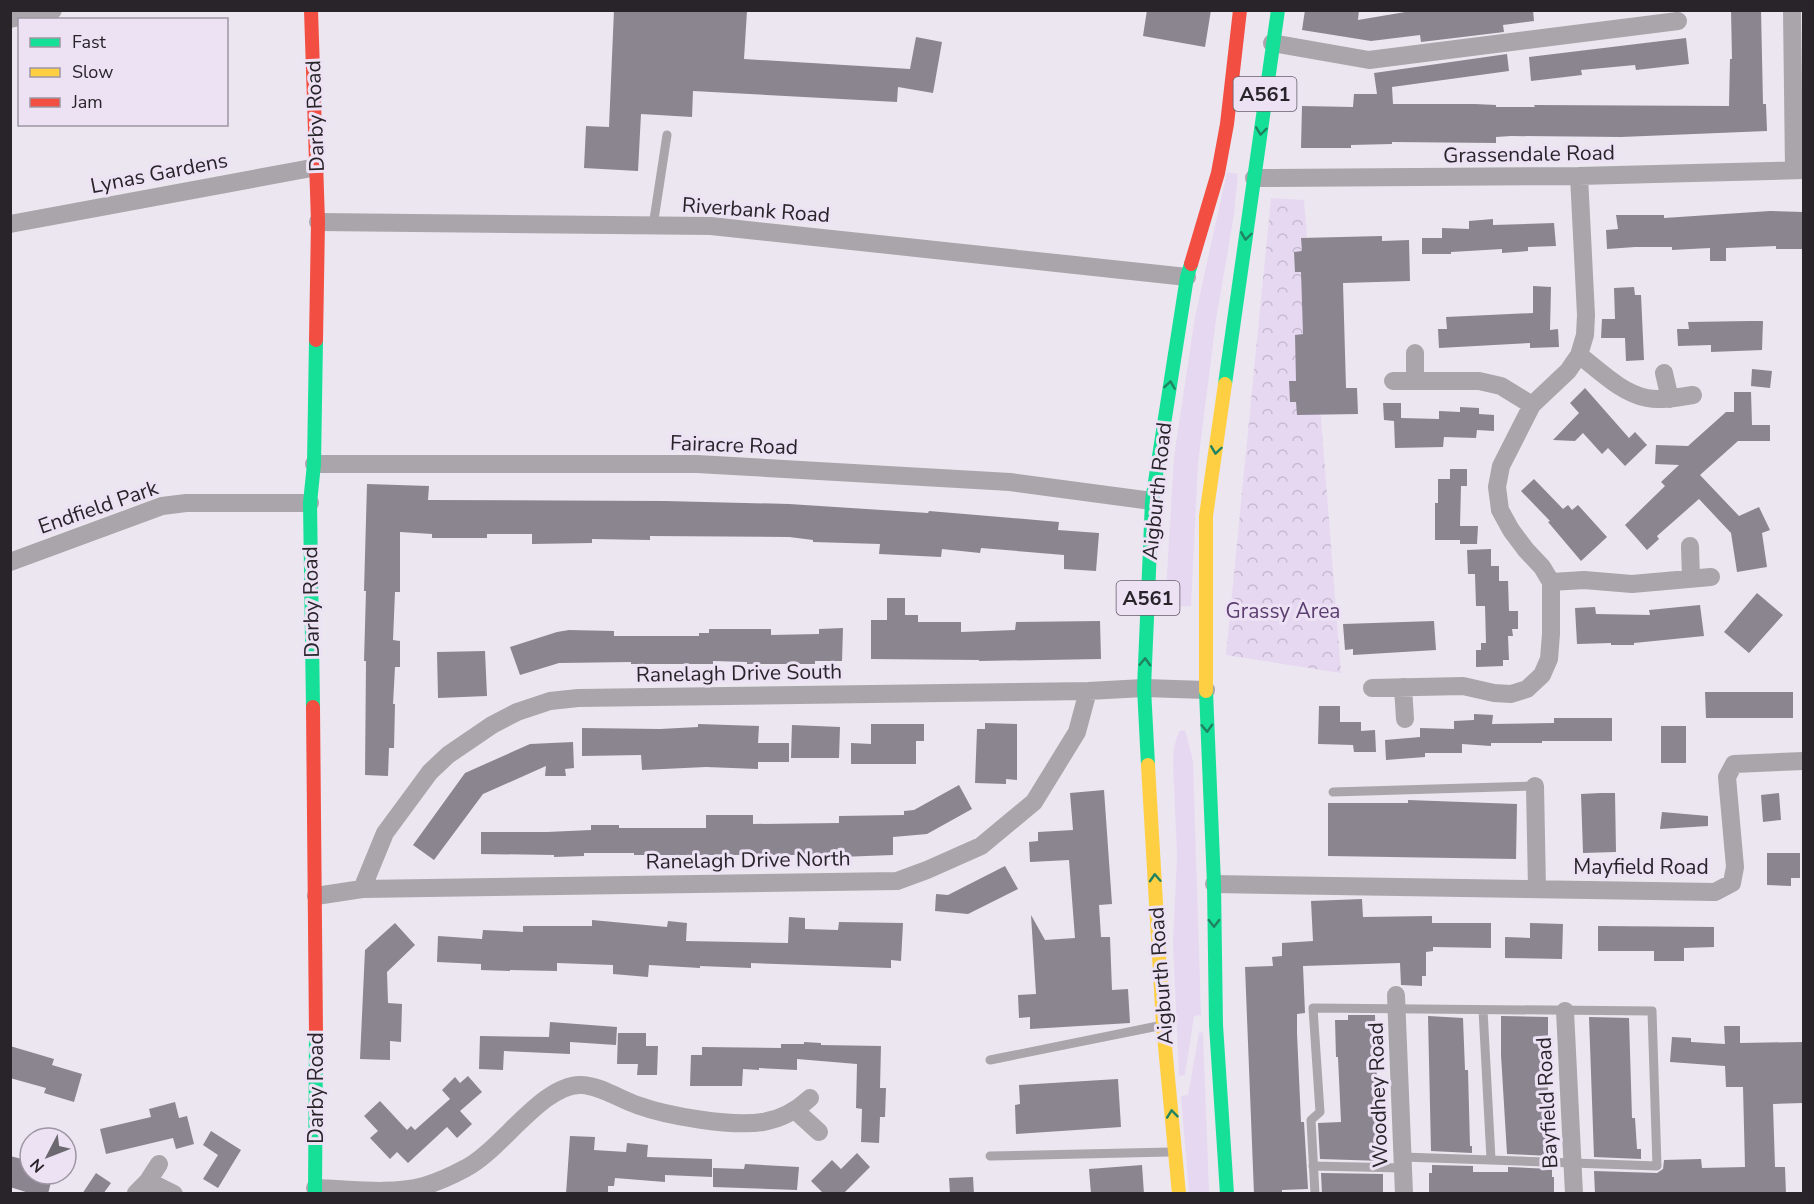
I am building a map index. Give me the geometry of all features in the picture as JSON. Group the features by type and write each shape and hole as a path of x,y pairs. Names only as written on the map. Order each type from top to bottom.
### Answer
{"main road":[{"name":"Darby Road","path":"311,10 318,222 314,464 310,503 316,896 315,1191"},
{"name":"Aigburth Road","path":"1179,1194 1163,1025 1144,688 1152,501 1187,277 1218,174 1227,124 1240,10"},
{"name":"A561","path":"1227,1194 1216,1025 1214,884 1206,690 1206,516 1278,10"}],"street":[{"path":"10,19 53,10"},
{"path":"1792,10 1799,170"},
{"path":"1272,43 1369,60 1648,17 1678,21"},
{"name":"Lynas Gardens","path":"10,224 316,167"},
{"name":"Grassendale Road","path":"1254,178 1579,176 1799,170"},
{"path":"1372,688 1463,686 1494,693 1511,694 1527,689 1542,675 1549,659 1551,582 1542,567 1511,530 1500,510 1497,488 1501,466 1532,405 1568,371 1579,355 1585,335 1579,176"},
{"name":"Riverbank Road","path":"318,222 711,226 1187,277"},
{"path":"1414,353 1415,380"},
{"path":"1579,355 1629,392 1647,399 1670,399 1694,395"},
{"path":"1664,373 1670,399"},
{"path":"1393,381 1479,381 1501,386 1532,405"},
{"name":"Fairacre Road","path":"314,464 697,464 1010,482 1152,501"},
{"name":"Endfield Park","path":"10,562 162,506 186,503 310,503"},
{"path":"1690,546 1691,578"},
{"path":"1551,582 1584,580 1632,584 1711,577"},
{"path":"1403,687 1405,719"},
{"name":"Ranelagh Drive South","path":"362,889 385,833 430,772 448,755 492,724 550,701 578,698 1088,691 1144,688 1206,690"},
{"name":"Ranelagh Drive North","path":"316,896 362,889 897,881 981,846 1034,802 1077,732 1088,691"},
{"name":"Mayfield Road","path":"1214,884 1715,892 1732,883 1735,867 1728,777 1734,764 1803,761"},
{"path":"1535,786 1537,889"},
{"name":"Woodhey Road","path":"1396,1002 1404,1194"},
{"name":"Bayfield Road","path":"1565,1011 1574,1194"},
{"path":"315,1191 377,1191 423,1186 468,1168 503,1140 546,1098 562,1089 580,1084 672,1115 724,1122 763,1122 796,1111 810,1098"},
{"path":"796,1111 819,1132"},
{"path":"159,1164 142,1187 174,1194"}],"lane":[{"path":"653,226 667,135"},
{"path":"1333,792 1535,786"},
{"path":"1313,1166 1491,1160 1657,1166 1652,1011 1483,1010 1396,1002 1313,1008 1320,1112 1311,1120 1313,1166 1315,1194"},
{"path":"1483,1010 1491,1160"},
{"path":"990,1060 1163,1025"},
{"path":"990,1156 1175,1151"}],"green space":[{"path":"1227,172 1238,174 1198,463 1191,606 1165,607 1174,457 1195,317"},
{"name":"Grassy Area","path":"1271,198 1304,200 1341,673 1226,655"},
{"path":"1185,730 1193,761 1201,1015 1194,1016 1185,1075 1179,1076 1173,944 1177,856 1173,761 1179,731"},
{"path":"1203,1032 1209,1193 1189,1193 1181,1096 1188,1095 1199,1033"}],"building":[{"path":"614,10 747,11 744,59 910,69 916,37 942,42 933,93 898,87 897,102 693,91 692,117 641,114 638,171 584,168 586,126 609,127"},
{"path":"1147,10 1211,10 1205,47 1143,36"},
{"path":"1305,10 1359,10 1358,20 1417,10 1533,10 1534,21 1503,25 1504,32 1421,42 1420,35 1371,41 1302,30"},
{"path":"1731,10 1761,10 1763,104 1766,104 1767,131 1621,137 1511,136 1496,137 1496,143 1392,142 1392,144 1351,145 1351,148 1301,148 1302,106 1353,107 1354,94 1377,94 1374,73 1507,54 1509,71 1392,87 1393,104 1475,104 1496,105 1496,107 1535,107 1534,105 1729,106 1730,59 1732,59"},
{"path":"1686,38 1689,64 1636,70 1635,65 1581,70 1582,75 1531,81 1529,57"},
{"path":"1770,211 1803,212 1803,249 1776,249 1776,246 1726,248 1726,261 1710,261 1710,248 1607,249 1606,230 1618,229 1616,215 1664,215 1664,218"},
{"path":"1493,219 1493,225 1554,223 1556,246 1528,247 1528,251 1502,253 1502,249 1451,252 1451,254 1422,254 1422,238 1442,238 1442,228 1469,229 1469,221"},
{"path":"1382,236 1382,241 1409,240 1410,281 1343,283 1346,388 1357,388 1358,414 1297,415 1296,402 1290,402 1289,381 1296,381 1295,335 1303,334 1301,272 1295,272 1294,252 1302,251 1301,238"},
{"path":"1533,286 1551,287 1550,330 1558,329 1559,347 1530,348 1530,343 1439,348 1438,329 1447,329 1446,317 1533,313"},
{"path":"1634,287 1635,295 1641,295 1644,360 1626,361 1625,338 1601,338 1602,319 1615,319 1614,288"},
{"path":"1763,321 1762,350 1711,352 1711,345 1678,346 1677,329 1689,329 1688,322"},
{"path":"1752,369 1772,371 1770,388 1751,386"},
{"path":"1585,388 1629,438 1635,432 1647,445 1625,466 1608,448 1602,454 1583,433 1575,441 1553,440 1579,413 1570,403"},
{"path":"1734,392 1751,392 1752,425 1770,425 1770,441 1738,441 1700,475 1739,516 1759,507 1770,530 1762,533 1767,567 1737,572 1731,533 1699,499 1657,536 1659,539 1647,550 1625,525 1665,486 1661,482 1679,465 1655,464 1656,445 1688,446 1726,412 1734,412"},
{"path":"1383,403 1401,403 1401,418 1439,419 1439,411 1460,412 1460,407 1479,408 1479,414 1494,415 1494,431 1477,430 1476,438 1444,437 1443,447 1395,448 1394,421 1384,420"},
{"path":"1450,469 1467,469 1467,486 1461,486 1460,526 1478,526 1477,544 1460,544 1460,540 1435,540 1435,503 1438,503 1438,479 1450,479"},
{"path":"1534,479 1563,509 1568,505 1572,510 1578,505 1607,537 1581,561 1548,522 1550,521 1521,491"},
{"path":"367,484 429,486 428,500 789,504 928,513 929,511 1059,522 1058,530 1099,533 1096,571 1064,569 1064,555 981,548 980,553 942,549 941,557 879,554 880,544 813,542 813,540 789,537 650,536 650,540 592,539 592,543 532,544 532,534 487,534 487,538 432,538 432,534 400,532 400,592 395,592 393,640 400,641 400,667 395,667 394,748 389,748 388,776 365,775 366,591 364,591"},
{"path":"1491,549 1491,566 1499,566 1499,581 1508,581 1509,611 1518,611 1518,629 1512,629 1513,636 1508,636 1509,660 1503,660 1503,666 1476,667 1476,650 1481,650 1481,643 1486,643 1485,606 1476,606 1475,574 1468,574 1467,550"},
{"path":"1757,593 1783,615 1749,653 1724,632"},
{"path":"887,598 905,598 905,615 918,615 918,622 961,622 961,632 1015,630 1016,622 1100,621 1101,659 979,661 871,659 871,620 887,620"},
{"path":"1700,605 1704,636 1634,643 1634,645 1577,644 1575,608 1595,607 1596,614 1650,615 1649,610"},
{"path":"1434,621 1436,650 1353,655 1353,649 1345,650 1343,624"},
{"path":"843,628 842,661 815,661 815,664 747,664 747,662 713,661 713,664 559,663 520,675 510,647 569,630 614,631 614,636 699,636 699,633 709,633 709,629 771,629 771,635 819,634 819,629"},
{"path":"485,651 487,696 438,698 437,652"},
{"path":"1705,692 1793,692 1793,718 1706,718"},
{"path":"1319,706 1340,706 1340,722 1361,722 1361,731 1375,730 1376,752 1354,752 1353,745 1318,744"},
{"path":"1474,714 1493,715 1492,724 1554,723 1554,718 1612,718 1612,741 1491,743 1491,746 1462,744 1462,753 1425,753 1425,757 1386,760 1385,740 1420,737 1420,728 1454,729 1454,721 1474,720"},
{"path":"985,723 1017,724 1017,780 1006,779 1006,784 975,783 977,729 985,729"},
{"path":"698,724 759,726 758,743 789,743 789,762 758,762 758,769 706,767 642,770 641,755 582,756 582,728 660,729 698,727"},
{"path":"871,724 924,724 924,741 916,741 916,764 851,764 851,743 871,744"},
{"path":"792,725 840,727 839,758 791,758"},
{"path":"1661,726 1686,726 1686,763 1661,763"},
{"path":"573,742 574,768 565,769 566,776 545,776 546,766 483,794 434,860 413,845 465,773 530,744"},
{"path":"959,785 972,809 927,834 893,837 893,855 840,857 840,855 584,853 584,856 554,857 554,855 481,854 481,832 591,830 591,825 619,825 619,828 706,828 706,815 753,815 753,824 839,823 839,816 904,815 904,811 914,810"},
{"path":"1104,790 1112,904 1099,905 1101,937 1110,937 1112,990 1128,989 1130,1023 1030,1029 1030,1017 1019,1018 1018,995 1036,994 1031,915 1045,940 1075,938 1069,860 1030,862 1029,842 1038,841 1038,832 1073,830 1070,793"},
{"path":"1615,793 1616,852 1583,853 1581,794"},
{"path":"1779,793 1781,820 1763,822 1761,795"},
{"path":"1408,800 1517,804 1516,859 1328,856 1328,803 1408,803"},
{"path":"1662,812 1708,816 1708,826 1660,829"},
{"path":"1767,853 1800,853 1800,878 1791,878 1791,886 1767,885"},
{"path":"1005,866 1018,889 968,914 935,911 936,894 948,895"},
{"path":"1362,899 1363,917 1432,916 1432,923 1491,923 1491,948 1433,947 1433,951 1426,952 1426,976 1422,976 1422,986 1401,985 1400,963 1303,966 1305,1013 1297,1014 1297,1033 1301,1122 1304,1122 1308,1189 1282,1190 1282,1194 1254,1194 1245,967 1273,966 1272,957 1282,956 1282,943 1313,941 1311,901"},
{"path":"789,917 805,918 805,929 838,930 839,922 903,923 901,961 891,960 891,968 751,963 751,968 649,965 648,977 613,974 613,965 557,963 557,971 510,971 481,970 481,964 437,962 438,936 482,939 483,930 523,932 523,926 592,926 592,920 667,927 668,921 687,923 686,941 788,943"},
{"path":"395,923 415,945 387,972 388,1003 402,1004 401,1042 390,1041 390,1060 360,1059 365,950"},
{"path":"1530,923 1563,924 1562,959 1505,958 1505,937 1530,938"},
{"path":"1598,926 1714,927 1714,947 1684,948 1684,961 1654,961 1654,951 1598,951"},
{"path":"1348,1015 1375,1015 1378,1122 1383,1122 1383,1161 1320,1159 1318,1123 1341,1122 1335,1020 1348,1020"},
{"path":"1428,1016 1463,1018 1472,1153 1431,1151"},
{"path":"1501,1016 1548,1017 1551,1156 1507,1154"},
{"path":"1589,1017 1629,1018 1632,1118 1635,1118 1637,1149 1641,1149 1641,1159 1594,1157"},
{"path":"550,1022 617,1027 616,1045 570,1042 570,1054 504,1051 503,1070 479,1069 480,1036 549,1037"},
{"path":"1724,1026 1740,1026 1740,1043 1803,1042 1803,1103 1773,1104 1775,1167 1785,1167 1786,1194 1595,1194 1594,1171 1657,1173 1663,1169 1664,1160 1701,1159 1702,1168 1745,1167 1743,1087 1726,1087 1725,1066 1670,1062 1672,1037 1691,1038 1691,1042 1725,1044"},
{"path":"618,1033 646,1033 646,1046 658,1046 657,1075 637,1075 638,1064 617,1064"},
{"path":"804,1042 821,1043 821,1045 881,1046 880,1088 886,1088 885,1117 880,1117 879,1143 861,1142 862,1109 856,1108 857,1064 797,1059 797,1070 743,1069 742,1086 690,1086 691,1055 702,1055 702,1047 781,1048 781,1044 804,1044"},
{"path":"10,1046 54,1059 52,1065 82,1074 74,1102 44,1093 46,1088 10,1078"},
{"path":"468,1076 482,1092 460,1111 472,1124 457,1138 447,1127 408,1163 397,1152 390,1159 370,1138 378,1131 364,1116 380,1101 407,1130 411,1126 415,1130 450,1099 442,1090 455,1077 460,1083"},
{"path":"1118,1079 1121,1127 1016,1134 1015,1105 1020,1104 1019,1085"},
{"path":"175,1102 179,1118 187,1116 194,1144 176,1149 173,1138 106,1154 100,1129 151,1117 149,1109"},
{"path":"211,1131 241,1150 218,1188 203,1179 218,1155 203,1145"},
{"path":"570,1136 595,1137 594,1150 626,1152 627,1143 648,1145 647,1157 712,1159 712,1177 665,1175 665,1182 615,1178 614,1186 608,1186 608,1194 566,1194"},
{"path":"857,1153 870,1167 843,1194 824,1194 811,1181 832,1160 841,1169"},
{"path":"10,1156 18,1158 18,1186 50,1186 48,1194 32,1194 10,1187"},
{"path":"745,1164 799,1167 797,1190 713,1187 713,1168 744,1169"},
{"path":"1142,1165 1144,1194 1091,1194 1089,1169"},
{"path":"1432,1165 1473,1166 1473,1172 1508,1172 1508,1167 1552,1169 1554,1194 1429,1194 1429,1173 1432,1173"},
{"path":"96,1173 111,1183 103,1194 82,1194"},
{"path":"1321,1173 1383,1174 1383,1194 1322,1194"},
{"path":"973,1177 974,1194 950,1194 949,1178"}],"traffic: fast":[{"path":"1225,384 1278,10"},
{"path":"1148,765 1144,688 1152,501 1187,277 1191,264"},
{"path":"313,707 310,503 314,464 316,340"},
{"path":"1206,691 1214,884 1216,1025 1227,1194"},
{"path":"315,1194 316,1033"}],"traffic: slow":[{"path":"1206,691 1206,516 1225,384"},
{"path":"1148,765 1163,1025 1179,1194"}],"traffic: jam":[{"path":"311,10 318,222 316,340"},
{"path":"1191,264 1218,173 1227,124 1240,10"},
{"path":"313,707 316,1033"}]}
